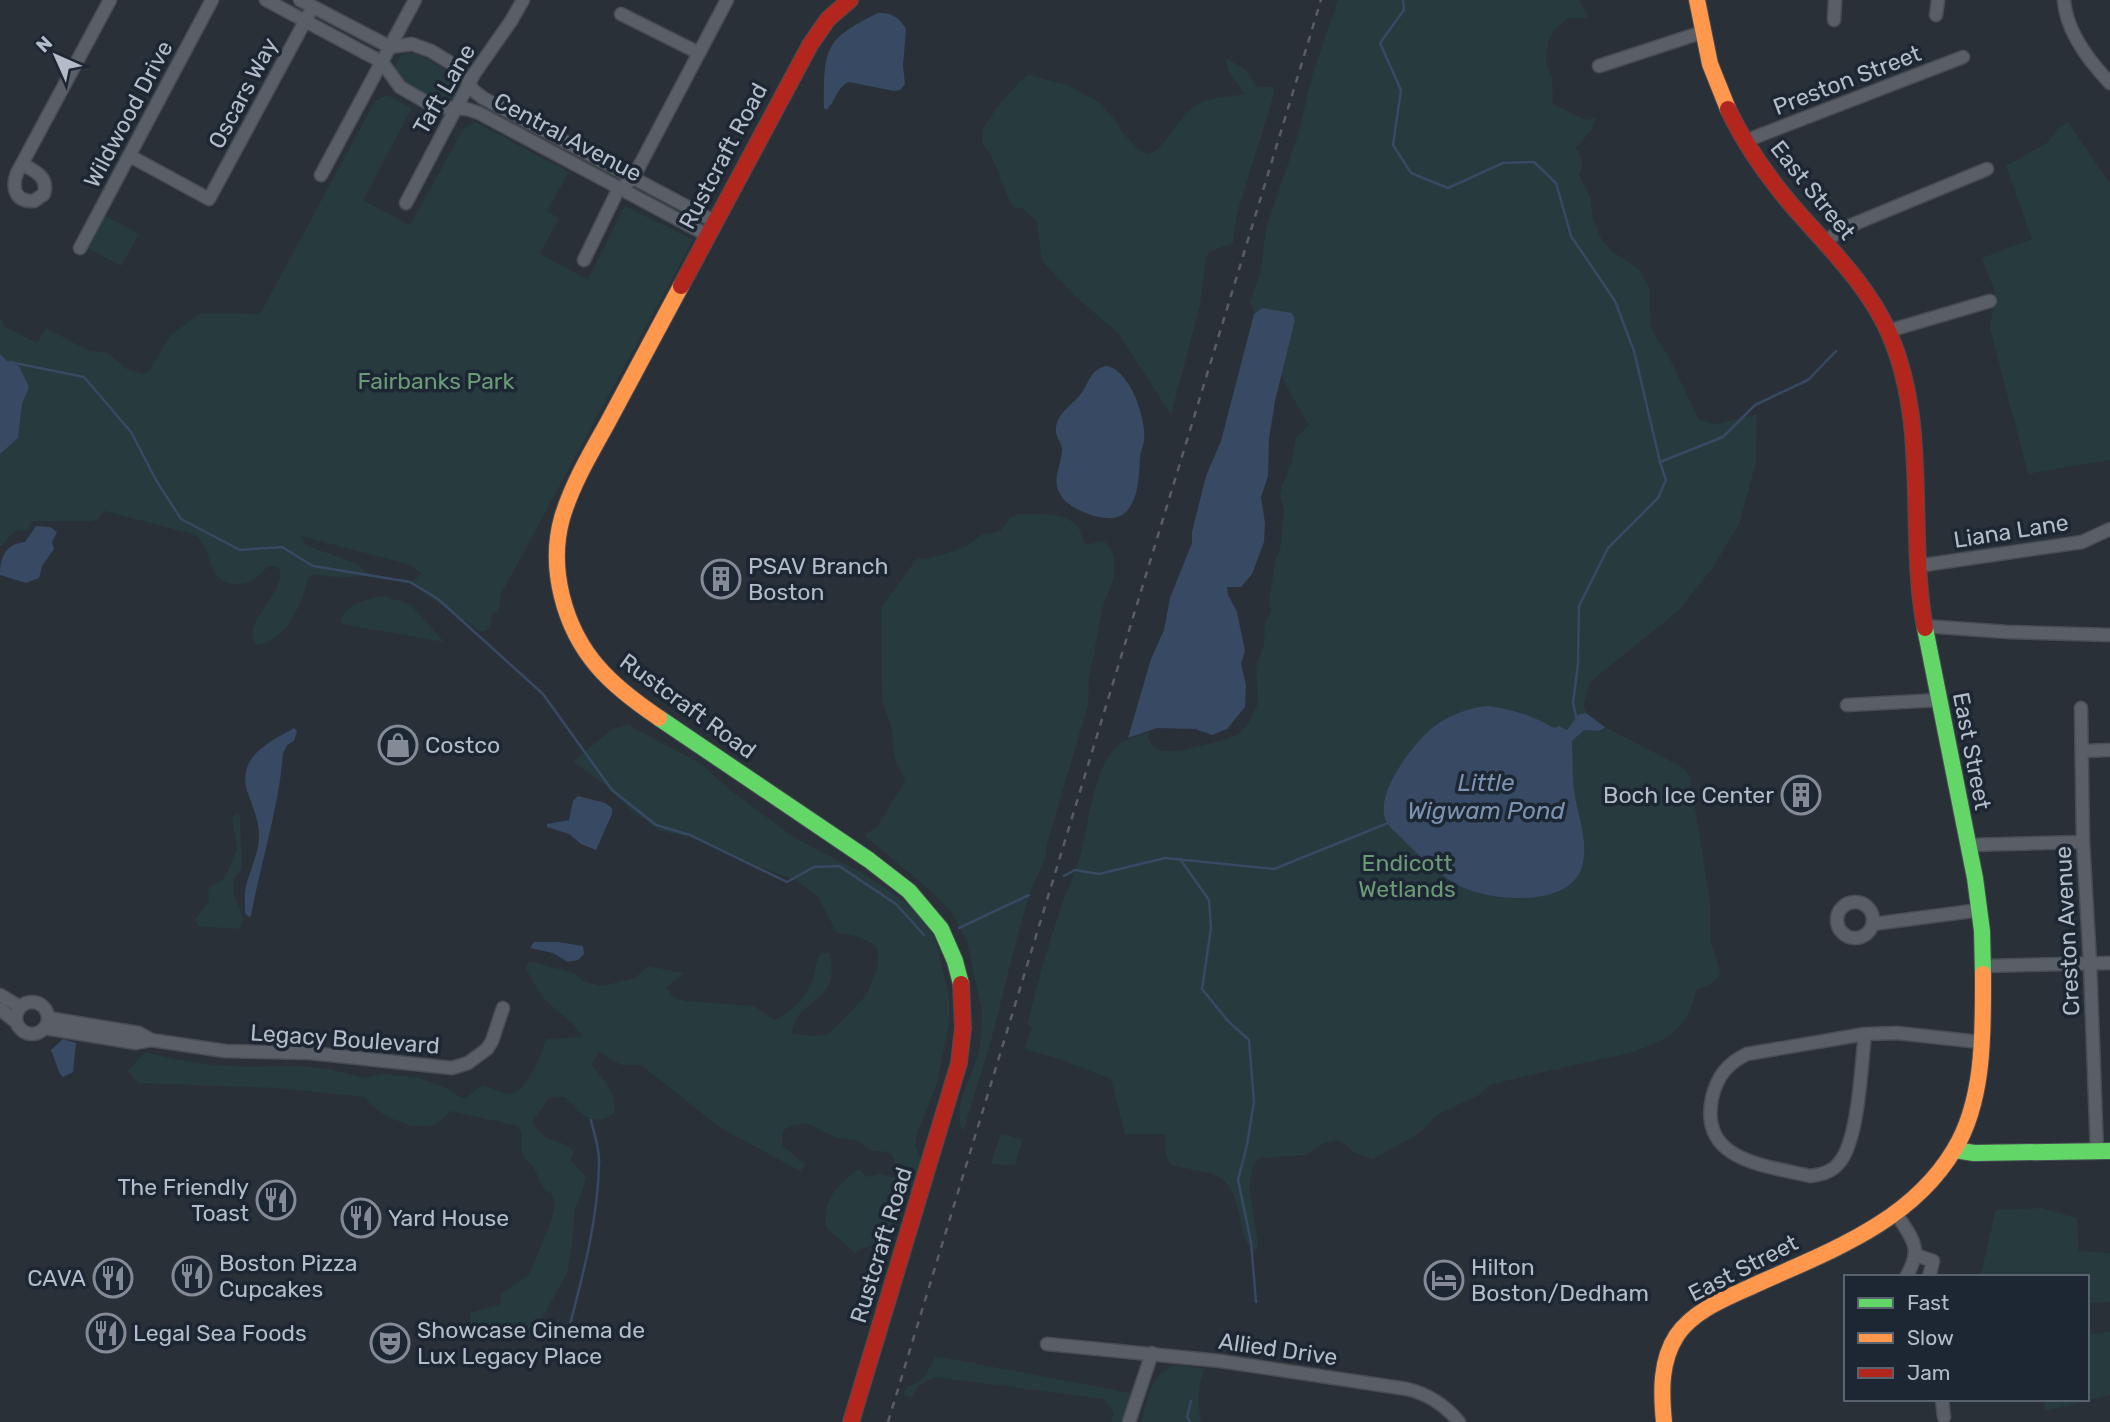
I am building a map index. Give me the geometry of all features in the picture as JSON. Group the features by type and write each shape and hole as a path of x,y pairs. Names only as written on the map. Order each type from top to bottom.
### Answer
{"main road":[{"name":"Rustcraft Road","path":"850,0 828,19 810,45 579,476 566,504 560,528 558,572 560,590 572,627 590,657 610,680 907,889 941,930 956,965 964,1014 959,1063 850,1422"},
{"name":"East Street","path":"1664,1418 1661,1385 1666,1356 1678,1334 1693,1318 1718,1303 1897,1216 1930,1186 1955,1150 1971,1107 1980,1042 1983,966 1980,910 1924,626 1917,566 1916,456 1901,366 1888,331 1855,279 1759,163 1745,141 1726,105 1709,60 1698,0"},
{"path":"1955,1150 1974,1153 2103,1151"}],"street":[{"path":"22,164 43,177 46,189 42,196 34,201 26,201 17,195 13,189 14,182 22,164 110,0"},
{"name":"Wildwood Drive","path":"80,248 212,0"},
{"name":"Central Avenue","path":"266,0 382,62 405,91 438,107 479,113 621,188 710,228"},
{"name":"Central Avenue","path":"300,0 390,47 412,44 423,47 459,68 483,98 633,178 710,228"},
{"path":"321,176 415,0"},
{"name":"Taft Lane","path":"406,203 469,82 523,0"},
{"path":"584,260 617,192 633,178 727,0"},
{"path":"1834,20 1835,0"},
{"path":"1936,15 1937,0"},
{"path":"2064,0 2065,16 2070,29 2110,83"},
{"name":"Oscars Way","path":"130,156 209,199 313,7"},
{"path":"621,14 699,53"},
{"path":"1599,66 1703,32"},
{"name":"Preston Street","path":"1745,141 1963,57"},
{"path":"1826,241 1842,229 1987,169"},
{"path":"1888,331 1990,301"},
{"name":"Liana Lane","path":"1917,566 2082,542 2110,529"},
{"path":"1924,626 2110,635"},
{"path":"1847,705 1939,700"},
{"name":"Creston Avenue","path":"2081,708 2083,842 2103,1151"},
{"path":"2083,751 2110,750"},
{"path":"1968,845 2083,842"},
{"path":"1873,924 1980,910"},
{"path":"1983,966 2110,963"},
{"path":"0,995 20,1007"},
{"path":"0,1009 27,1034 38,1034 47,1023 45,1008 37,1003 20,1007 16,1014 16,1023"},
{"name":"Legacy Boulevard","path":"47,1023 136,1042 150,1040 225,1051 310,1054 452,1068 468,1063 487,1049 503,1008"},
{"path":"1865,1034 1852,1142 1839,1163 1823,1175 1810,1176 1733,1155 1717,1140 1709,1120 1712,1096 1719,1078 1730,1062 1747,1054 1865,1034 1897,1033 1980,1042"},
{"path":"1897,1216 1914,1244 1916,1255 1908,1273"},
{"path":"1916,1255 1933,1261 1930,1275"},
{"name":"Allied Drive","path":"1047,1344 1220,1361 1407,1389 1433,1399 1459,1422"},
{"path":"1129,1422 1152,1353"},
{"path":"1942,1401 1944,1417"}],"green space":[{"name":"Endicott Wetlands","path":"1338,0 1579,0 1589,18 1568,18 1554,30 1548,42 1546,62 1552,77 1553,104 1585,120 1596,118 1593,128 1576,148 1583,163 1579,174 1590,197 1600,237 1611,251 1638,268 1649,287 1651,329 1669,357 1699,420 1716,424 1757,414 1756,462 1740,522 1712,569 1678,611 1589,683 1584,706 1592,729 1600,731 1605,727 1682,767 1690,777 1710,900 1711,942 1721,975 1708,986 1696,989 1685,1020 1676,1030 1650,1046 1626,1054 1489,1085 1479,1095 1437,1115 1418,1134 1373,1159 1355,1153 1342,1142 1335,1141 1322,1144 1306,1155 1260,1158 1253,1164 1249,1187 1258,1244 1254,1253 1244,1234 1231,1190 1224,1182 1210,1173 1171,1165 1166,1156 1165,1134 1125,1134 1111,1079 1024,1049 1032,1027 1027,1025 1045,957 1080,858 1093,796 1108,757 1123,742 1149,733 1148,738 1152,745 1166,751 1195,747 1238,735 1248,724 1258,703 1256,668 1264,644 1265,624 1271,611 1269,601 1276,557 1280,550 1284,510 1280,495 1292,462 1296,438 1309,425 1288,389 1250,302 1260,274 1266,229"},
{"path":"418,54 456,75 460,86 456,93 446,101 431,97 409,85 395,66 402,55"},
{"path":"1226,58 1246,70 1256,86 1273,87 1274,94 1237,214 1233,243 1209,252 1206,258 1200,305 1171,415 1119,334 1076,297 1042,261 1037,221 1022,208 1015,208 1011,204 991,155 982,142 983,129 997,107 1021,80 1029,75 1067,85 1099,102 1139,150 1149,154 1161,146 1195,106 1213,99 1245,94 1229,73"},
{"name":"Fairbanks Park","path":"387,95 412,108 363,200 410,225 464,128 475,122 569,172 547,211 559,218 540,254 588,280 625,206 693,240 501,594 498,614 493,612 490,627 483,632 478,630 417,588 412,582 422,573 407,564 301,536 306,545 357,564 370,575 342,578 313,574 308,578 297,610 284,630 266,643 256,645 254,628 276,590 280,569 268,566 250,581 241,584 226,582 218,577 200,539 193,534 104,511 98,519 92,521 33,521 27,530 15,531 0,547 0,317 4,326 37,343 46,328 89,351 107,352 128,370 144,374 149,371 171,335 201,313 260,314 375,101"},
{"path":"2068,122 2110,184 2110,460 2028,474 1990,328 1995,292 1982,258 2032,239 2006,166 2048,142 2058,128"},
{"path":"104,215 139,234 121,266 86,247"},
{"path":"1018,514 1064,517 1077,526 1085,545 1102,541 1106,543 1114,555 1114,579 1104,602 1089,678 1088,705 1045,858 1030,893 991,1041 963,1132 960,1122 961,1102 979,1051 982,1016 967,942 953,914 931,891 864,835 877,827 905,781 894,757 892,729 882,700 881,608 919,558 928,559 967,546 981,535 1000,531 1010,518"},
{"path":"383,596 410,604 444,642 343,624 340,621 352,606"},
{"path":"628,725 700,763 729,789 795,838 864,874 904,901 927,923 936,942 949,995 949,1023 937,1083 918,1131 915,1146 922,1163 919,1176 910,1193 893,1211 891,1240 884,1248 872,1245 855,1253 826,1227 829,1200 837,1188 857,1170 861,1170 867,1177 880,1174 893,1177 898,1171 893,1156 888,1152 873,1151 856,1140 837,1138 806,1123 790,1126 783,1131 782,1145 806,1165 800,1171 721,1128 641,1065 621,1065 599,1052 592,1064 612,1092 614,1113 599,1120 592,1119 564,1097 549,1098 532,1122 543,1136 574,1151 571,1161 586,1177 575,1209 567,1273 536,1329 529,1336 513,1336 470,1324 470,1313 501,1304 500,1294 529,1275 552,1219 555,1206 552,1194 542,1185 523,1155 518,1126 451,1111 433,1125 415,1126 395,1120 377,1110 365,1097 277,1088 138,1083 128,1071 145,1052 204,1064 245,1067 299,1066 329,1069 364,1078 383,1074 420,1078 450,1090 461,1098 467,1097 483,1085 510,1094 516,1092 528,1080 547,1039 583,1037 575,1026 545,1000 526,970 527,964 533,962 574,973 583,981 602,986 635,978 648,966 684,973 667,989 675,998 754,1006 774,1020 790,1010 804,995 813,981 821,953 829,953 832,970 830,982 825,991 801,1012 792,1034 828,1034 867,994 878,967 878,949 859,937 837,933 818,897 797,881 701,839 660,831 573,762 612,729"},
{"path":"237,813 240,816 242,869 233,881 234,896 244,919 241,927 236,929 198,926 195,919 209,901 208,888 224,879 234,859 237,846 232,818"},
{"path":"1001,1133 1023,1140 1015,1165 991,1164"},
{"path":"2041,1208 2077,1218 2079,1251 2110,1253 2110,1302 2089,1303 2089,1275 1980,1275 1996,1210"},
{"path":"2110,1331 2110,1395 2089,1400 2089,1335"},
{"path":"935,1356 1131,1393 1122,1422 1111,1422 1114,1413 1104,1399 935,1377 918,1386 912,1397 904,1395 907,1386 925,1376"},
{"path":"1178,1365 1205,1369 1199,1395 1201,1422 1141,1422 1156,1379 1169,1368"},
{"path":"2044,1401 2086,1401 2045,1411"}],"water":[{"path":"878,13 895,16 906,29 903,66 905,84 900,90 894,91 849,82 841,87 826,110 825,72 830,48 846,31"},
{"path":"1262,308 1292,313 1295,320 1275,401 1269,439 1268,476 1261,497 1265,523 1264,542 1252,574 1241,587 1227,587 1237,612 1245,651 1241,664 1246,685 1245,707 1227,729 1212,735 1195,729 1157,728 1128,738 1151,659 1164,630 1170,598 1192,543 1192,532 1206,476 1221,441 1254,314"},
{"path":"0,354 7,361 19,366 29,387 22,404 18,438 0,454"},
{"path":"1106,366 1115,369 1129,386 1140,409 1144,433 1138,481 1131,506 1120,516 1111,518 1090,515 1068,503 1062,497 1056,480 1062,451 1056,434 1058,420 1082,392 1093,374"},
{"path":"36,526 50,527 57,532 52,542 54,549 42,566 39,578 26,583 0,575 5,553 18,543 25,542"},
{"name":"Little Wigwam Pond","path":"1487,706 1514,711 1554,728 1559,726 1567,730 1578,715 1586,713 1605,727 1600,731 1584,730 1572,741 1574,789 1582,826 1584,854 1576,878 1564,889 1528,898 1507,898 1470,890 1439,872 1386,821 1384,803 1392,779 1424,736 1450,717"},
{"path":"294,728 297,731 294,741 287,745 283,753 274,814 249,917 245,913 245,889 259,833 247,791 247,768 251,759 266,745"},
{"path":"578,796 605,803 612,808 612,814 596,850 581,844 569,834 547,827 547,824 569,820 573,801"},
{"path":"534,942 583,946 584,954 578,960 568,962 553,953 530,948"},
{"path":"63,1039 76,1043 73,1072 63,1077 51,1050"}],"waterway":[{"path":"1403,0 1404,10 1380,43 1401,90 1393,145 1411,173 1448,188 1503,163 1534,162 1556,183 1571,236 1615,301 1634,351 1660,462 1723,437 1755,405 1808,380 1836,351"},
{"path":"10,362 84,377 131,432 156,480 181,519 240,550 282,547 313,566 410,582 438,599 543,694 612,790 656,825 690,835 787,882 814,867 839,866 896,904 924,935"},
{"path":"1577,720 1573,703 1578,664 1579,606 1608,548 1658,498 1666,480 1660,462"},
{"path":"1064,876 1075,870 1099,874 1165,858 1274,869 1388,823"},
{"path":"1180,859 1209,900 1211,928 1202,989 1228,1021 1249,1040 1254,1102 1238,1180 1251,1242 1256,1302"},
{"path":"959,928 1029,895"},
{"path":"566,1340 596,1208 599,1158 591,1120"},
{"path":"1190,1422 1187,1417 1191,1401"}],"railway":[{"path":"888,1422 1321,0"}],"traffic: fast":[{"path":"1925,628 1975,878 1982,931 1983,974"},
{"path":"659,718 869,860 909,891 941,929 955,961 961,984"},
{"path":"1955,1150 1974,1153 2110,1151"}],"traffic: slow":[{"path":"1697,0 1710,64 1728,109"},
{"path":"659,718 635,701 598,667 576,634 568,616 558,577 558,537 566,505 576,481 681,286"},
{"path":"1664,1422 1662,1388 1667,1355 1684,1326 1724,1299 1867,1232 1915,1197 1936,1175 1954,1150 1972,1109 1977,1087 1982,1041 1983,974"}],"traffic: jam":[{"path":"681,286 810,45 828,19 850,0"},
{"path":"1728,109 1763,169 1857,281 1889,333 1902,369 1914,442 1920,591 1925,628"},
{"path":"851,1422 959,1063 963,1028 961,984"}],"place":[{"name":"PSAV Branch Boston","path":"721,579"},
{"name":"Costco","path":"398,745"},
{"name":"Boch Ice Center","path":"1801,795"},
{"name":"The Friendly Toast","path":"276,1200"},
{"name":"Yard House","path":"361,1218"},
{"name":"Boston Pizza Cupcakes","path":"192,1276"},
{"name":"CAVA","path":"113,1278"},
{"name":"Hilton Boston/Dedham","path":"1444,1280"},
{"name":"Legal Sea Foods","path":"106,1333"},
{"name":"Showcase Cinema de Lux Legacy Place","path":"390,1343"}]}
